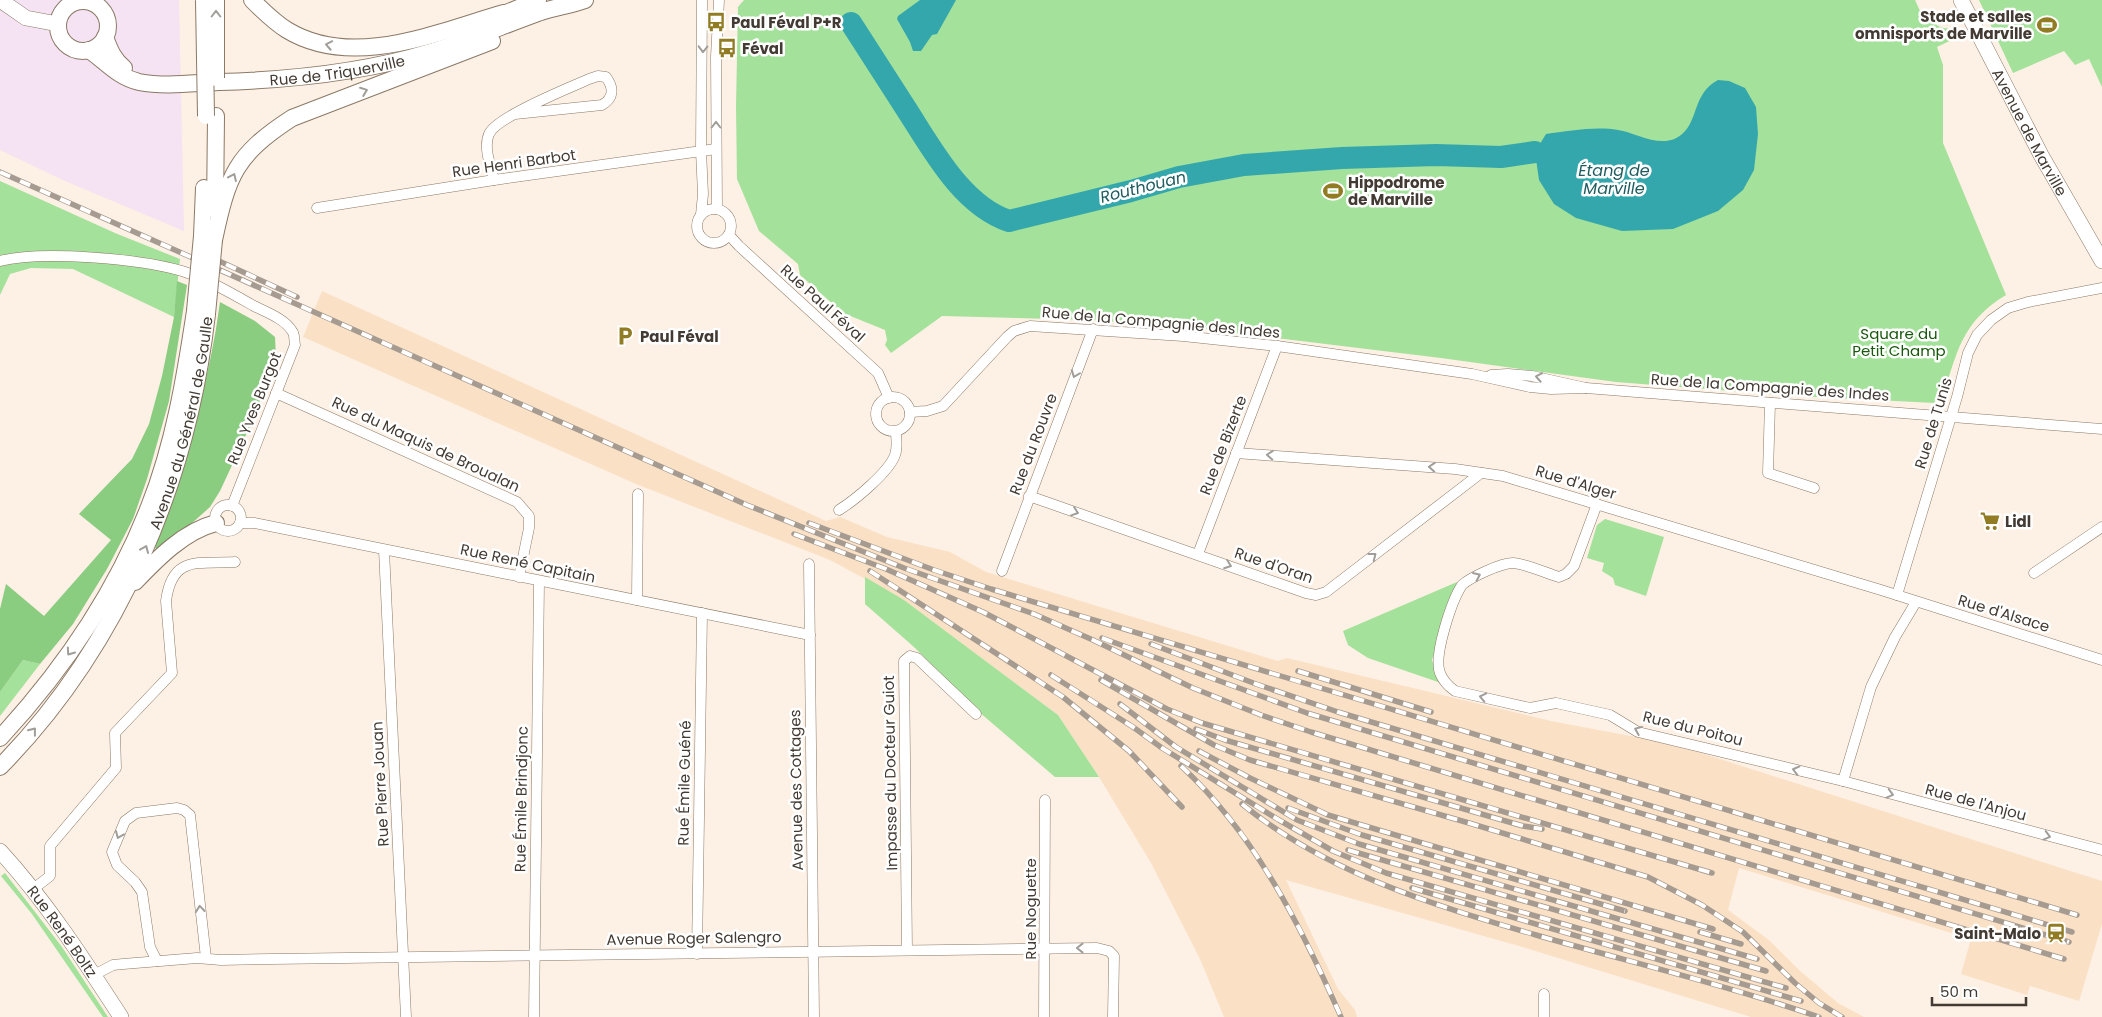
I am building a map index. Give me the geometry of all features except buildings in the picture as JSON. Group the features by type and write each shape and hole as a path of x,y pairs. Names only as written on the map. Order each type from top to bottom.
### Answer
{"main road":[{"name":"Avenue du Général de Gaulle","path":"204,0 211,116"},
{"name":"Avenue du Général de Gaulle","path":"0,767 22,745 62,694 100,640 124,595 158,517 177,462 203,355 201,313 208,238 216,0"},
{"path":"252,0 286,30 310,41 366,48 426,36 513,10"},
{"name":"Rue de Triquerville","path":"106,37 116,61 124,68 160,77 312,70 382,57 420,47 538,0"},
{"path":"92,1 100,7 108,21 106,37 101,43 89,50 81,51 66,45 61,39 58,24 64,9 70,2 92,1"},
{"path":"208,238 238,166 247,154 272,131 292,118 542,21 580,2"},
{"name":"Rue de Triquerville","path":"89,50 112,70 139,82 160,84 284,79 383,64 431,52 548,9 580,2"},
{"name":"Avenue du Général de Gaulle","path":"0,738 68,655 97,611 135,542 150,505 172,435 201,313"},
{"path":"124,595 156,561 189,534 216,523"}],"street":[{"path":"0,0 26,18 58,24"},
{"path":"702,0 702,215"},
{"path":"717,209 716,57 719,0"},
{"name":"Avenue de Marville","path":"1961,0 2041,155 2102,261"},
{"path":"494,180 488,148 488,135 494,125 515,114 589,78 606,77 610,84 612,95 609,101 602,106 515,114"},
{"name":"Rue Henri Barbot","path":"317,208 494,180 716,149"},
{"path":"717,209 722,210 730,218 731,229 729,235 718,243 708,242 700,235 697,225 706,211 717,209"},
{"name":"Rue Paul Féval","path":"729,235 744,251 878,373 889,398"},
{"name":"Rue Yves Burgot","path":"0,261 22,257 48,256 152,264 184,272 226,289 285,323 293,331 295,346 232,506"},
{"name":"Rue de Tunis","path":"1897,595 1952,416 1968,353 1977,335 1990,320 2008,308 2028,302 2102,288"},
{"name":"Rue de la Compagnie des Indes","path":"910,412 928,411 943,406 1014,331 1030,326 1183,336 1277,346 1472,374 1532,376 1586,388 1952,416 2102,432"},
{"name":"Rue du Rouvre","path":"1002,571 1093,329"},
{"name":"Rue de Bizerte","path":"1198,554 1277,346"},
{"name":"Rue du Maquis de Broualan","path":"276,392 517,502 530,516 530,528 520,577"},
{"path":"889,398 895,398 904,402 910,412 908,423 896,431 884,428 878,421 877,415 880,404 889,398"},
{"path":"1770,403 1768,473 1814,488"},
{"path":"839,510 863,493 894,458 897,445 896,431"},
{"name":"Rue d'Alger","path":"1236,453 1455,469 1524,481 1897,595"},
{"name":"Rue d'Oran","path":"1029,496 1316,595 1326,592 1480,473"},
{"path":"637,600 638,494"},
{"name":"Rue du Poitou","path":"1597,504 1574,566 1566,574 1559,577 1513,563 1503,565 1468,580 1459,590 1444,631 1438,660 1439,672 1446,685 1455,690 1530,708 1556,703 1610,715 1638,732 1843,781"},
{"path":"232,506 240,514 240,523 235,528 228,530 221,528 216,523 216,515 220,508 232,506"},
{"name":"Rue René Capitain","path":"240,523 254,523 810,635"},
{"path":"2034,573 2102,527"},
{"name":"Rue Pierre Jouan","path":"384,550 406,1017"},
{"path":"32,890 50,876 50,846 116,768 115,733 172,673 166,600 175,572 185,566 235,562"},
{"name":"Avenue des Cottages","path":"809,564 814,1017"},
{"name":"Rue Émile Brindjonc","path":"534,1017 538,581"},
{"name":"Rue d'Alsace","path":"1897,595 2102,660"},
{"path":"1843,781 1871,687 1895,637 1916,602"},
{"name":"Rue Émile Guéné","path":"697,954 702,613"},
{"name":"Impasse du Docteur Guiot","path":"907,950 904,661 910,656 917,658 976,714"},
{"name":"Rue de l'Anjou","path":"1843,781 2102,850"},
{"name":"Rue Noguette","path":"1044,1017 1045,800"},
{"path":"157,961 150,947 142,892 136,882 117,865 112,852 125,821 136,813 177,808 184,810 190,815 206,958"},
{"name":"Rue René Boltz","path":"0,851 32,890 94,975 121,1017"},
{"name":"Avenue Roger Salengro","path":"94,975 113,965 206,958 220,960 1097,948 1114,956 1113,1017"},
{"path":"1544,994 1544,1017"}],"shaded area":[{"path":"0,0 179,0 184,231 65,181 0,150"},
{"path":"322,291 826,521 840,517 887,537 950,552 986,572 1278,661 1287,658 1551,721 1641,738 1698,752 2102,881 2102,924 2079,1001 2030,986 2027,995 1961,974 1971,939 1739,868 1728,910 1769,940 1799,970 1838,1003 1864,1017 1751,1017 1519,946 1286,880 1338,989 1355,1010 1357,1017 1224,1017 1200,959 1151,863 1099,777 1058,715 904,600 830,560 636,484 303,337"}],"green space":[{"name":"Hippodrome de Marville","path":"744,0 1915,0 1920,11 1925,9 1930,19 1937,25 1946,28 1957,26 1962,35 1937,47 1943,65 1943,143 2006,295 1979,316 1970,328 1957,353 1942,399 1935,403 1796,396 1616,382 1441,358 1202,329 1092,320 942,316 891,353 885,345 887,340 885,330 843,313 800,275 798,264 759,231 737,179 738,7"},
{"name":"Stade et salles omnisports de Marville","path":"1979,0 2102,0 2102,87 2089,59 2075,65 2064,51 2013,73"},
{"path":"0,181 115,233 180,259 174,317 73,269 31,268 10,274 0,295"},
{"path":"177,281 187,285 169,401 147,479 133,519 107,569 73,624 40,664 23,660 0,692 0,609 6,584 44,616 111,540 79,514 132,459 149,424 162,376 174,317"},
{"path":"220,302 255,321 275,337 276,358 252,422 220,491 210,507 162,550 155,548 185,457 202,396"},
{"path":"1605,519 1664,537 1646,596 1615,585 1613,578 1602,571 1604,563 1587,558 1597,525"},
{"path":"865,577 904,600 1058,715 1099,777 1055,777 979,712 914,647 865,604"},
{"path":"1457,582 1432,660 1441,683 1368,658 1348,645 1343,631"},
{"path":"23,660 40,664 0,716 0,692"},
{"path":"5,873 62,947 108,1017 103,1017 32,914 1,876"}],"water":[{"path":"920,0 956,0 937,34 932,35 921,51 913,51 897,19 898,16"},
{"name":"Étang de Marville","path":"1718,80 1729,81 1745,88 1756,107 1758,134 1754,170 1743,190 1718,211 1673,229 1622,231 1576,218 1554,204 1539,180 1535,152 1546,134 1582,129 1600,129 1618,130 1658,141 1674,139 1687,129 1704,93"}],"waterway":[{"name":"Routhouan","path":"851,23 949,173 976,202 992,213 1009,221 1131,191 1179,177 1244,165 1342,158 1436,155 1501,157 1535,152"}],"railway":[{"path":"0,172 747,505 904,568 1034,614 1193,688 1261,715 1311,732 2064,959"},
{"path":"206,255 297,297"},
{"path":"809,523 934,570 991,589 2077,915"},
{"path":"794,534 886,569 983,612 1167,709 1202,723 1712,873"},
{"path":"870,571 1063,697 1129,751 1182,807"},
{"path":"1102,638 1307,713 2069,942"},
{"path":"1151,644 1256,684 1338,712 2072,932"},
{"path":"1298,671 1431,712"},
{"path":"1051,675 1133,727 1162,748 1333,851 1386,873 1786,988"},
{"path":"1101,680 1214,745 1250,760 1648,877 1702,905 1743,932 1795,983 1819,1003 1842,1017"},
{"path":"1120,704 1176,747 1297,820 1359,844 1757,959"},
{"path":"1196,729 1225,740 1523,826 1542,829"},
{"path":"1199,751 1250,778 1328,815 1713,929"},
{"path":"1181,766 1232,821 1254,851 1310,949 1341,1017"},
{"path":"1242,804 1275,828 1309,849 1345,868 1420,899 1497,924 1713,984 1819,1017"},
{"path":"1288,808 1362,835 1625,911"},
{"path":"1348,850 1766,971"},
{"path":"1412,888 1801,1001"},
{"path":"1700,932 1741,944"}],"place":[{"name":"Paul Féval P+R","path":"716,22"},
{"name":"Stade et salles omnisports de Marville","path":"2047,25"},
{"name":"Féval","path":"727,48"},
{"name":"Hippodrome de Marville","path":"1333,191"},
{"name":"Paul Féval","path":"625,336"},
{"name":"Lidl","path":"1990,521"},
{"name":"Saint-Malo","path":"2056,933"}],"park label":[{"name":"Square du Petit Champ","path":"1899,342"}]}
